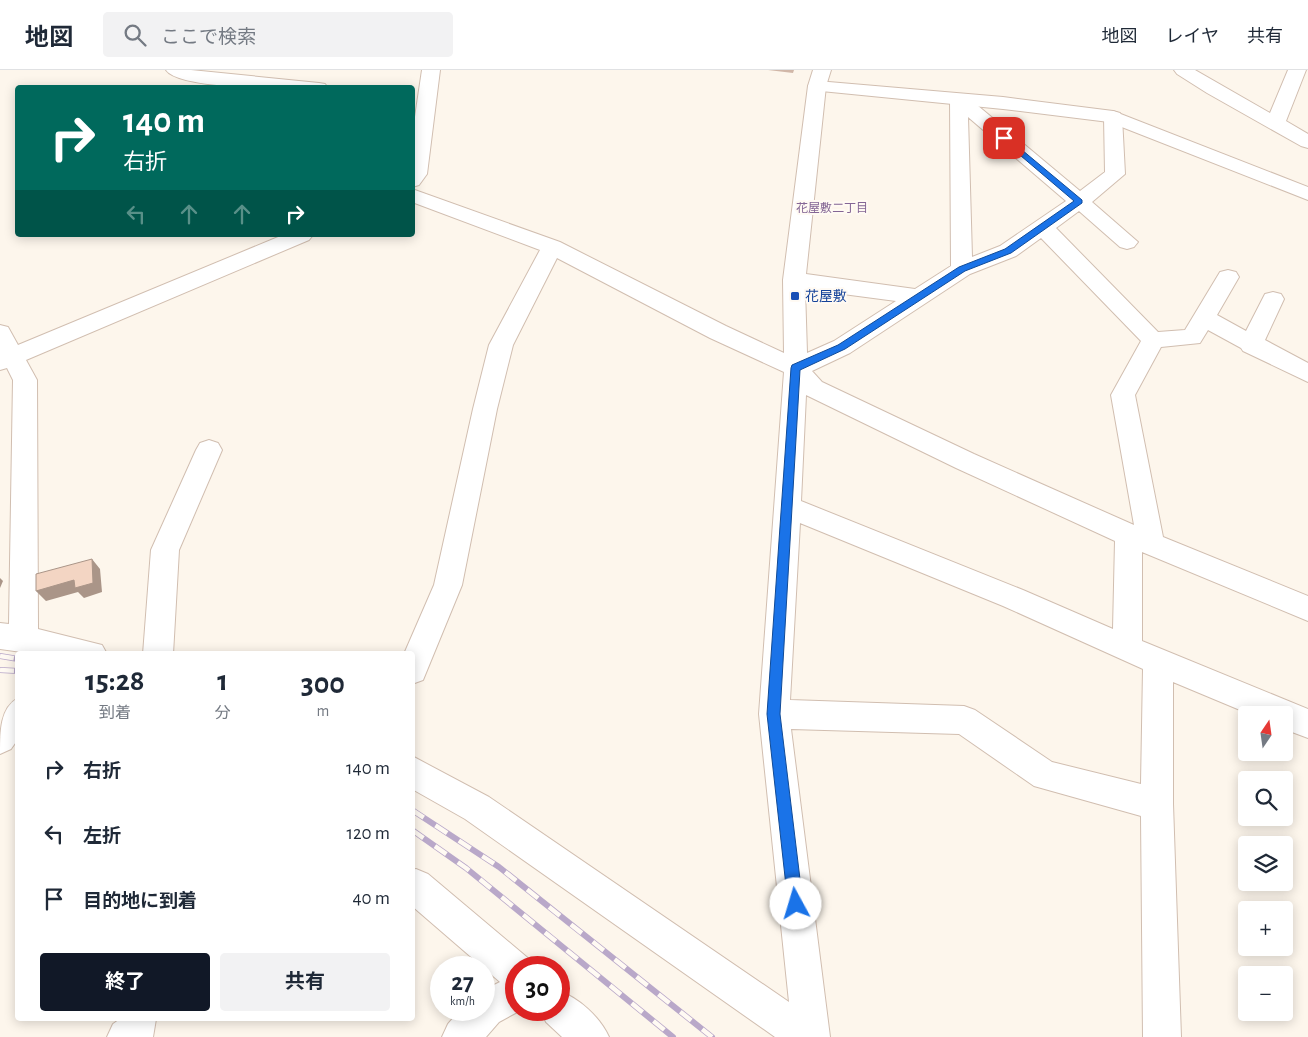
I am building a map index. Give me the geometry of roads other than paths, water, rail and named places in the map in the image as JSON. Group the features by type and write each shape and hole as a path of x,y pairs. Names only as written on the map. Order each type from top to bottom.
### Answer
{"street":[{"path":"175,70 191,76 286,85"},
{"path":"415,176 417,174 418,125 431,70"},
{"path":"1183,70 1202,84 1276,122 1308,142"},
{"path":"1276,122 1296,70"},
{"path":"809,1037 774,714 796,368 794,280 820,78 959,99 1076,111 1113,117 1308,194"},
{"path":"959,99 1127,242"},
{"path":"959,99 962,269"},
{"path":"796,368 842,347 962,269 1008,251 1079,202 1115,174 1113,117"},
{"path":"415,196 508,229 552,247 718,332 796,368 813,388 965,461 1140,539 1308,609"},
{"path":"1042,226 1153,340"},
{"path":"6,359 297,237"},
{"path":"415,663 448,585 485,409 501,344 552,247"},
{"path":"1153,340 1192,337 1228,277"},
{"path":"794,280 918,297"},
{"path":"1251,345 1272,299"},
{"path":"1203,317 1251,345 1308,374"},
{"path":"0,333 6,359 25,380 11,637 78,651"},
{"path":"1127,647 1140,539 1123,395 1153,340"},
{"path":"158,651 165,550 209,450"},
{"path":"787,507 1013,598 1158,662 1308,724"},
{"path":"1158,662 1157,804 1162,1037"},
{"path":"774,714 964,720 1045,774 1157,804"},
{"path":"0,739 15,716"},
{"path":"415,773 477,808 809,1037"},
{"path":"416,886 505,963"},
{"path":"461,1037 486,1009 505,999"},
{"path":"570,1020 590,1037"},
{"path":"126,1037 136,1032 138,1021"}],"railway":[{"path":"0,656 15,658"},
{"path":"0,670 15,671"},
{"path":"415,812 499,867 712,1037"},
{"path":"415,832 466,868 673,1037"}],"place":[{"name":"花屋敷","path":"795,296"}],"district":[{"name":"花屋敷二丁目","path":"832,208"}]}
